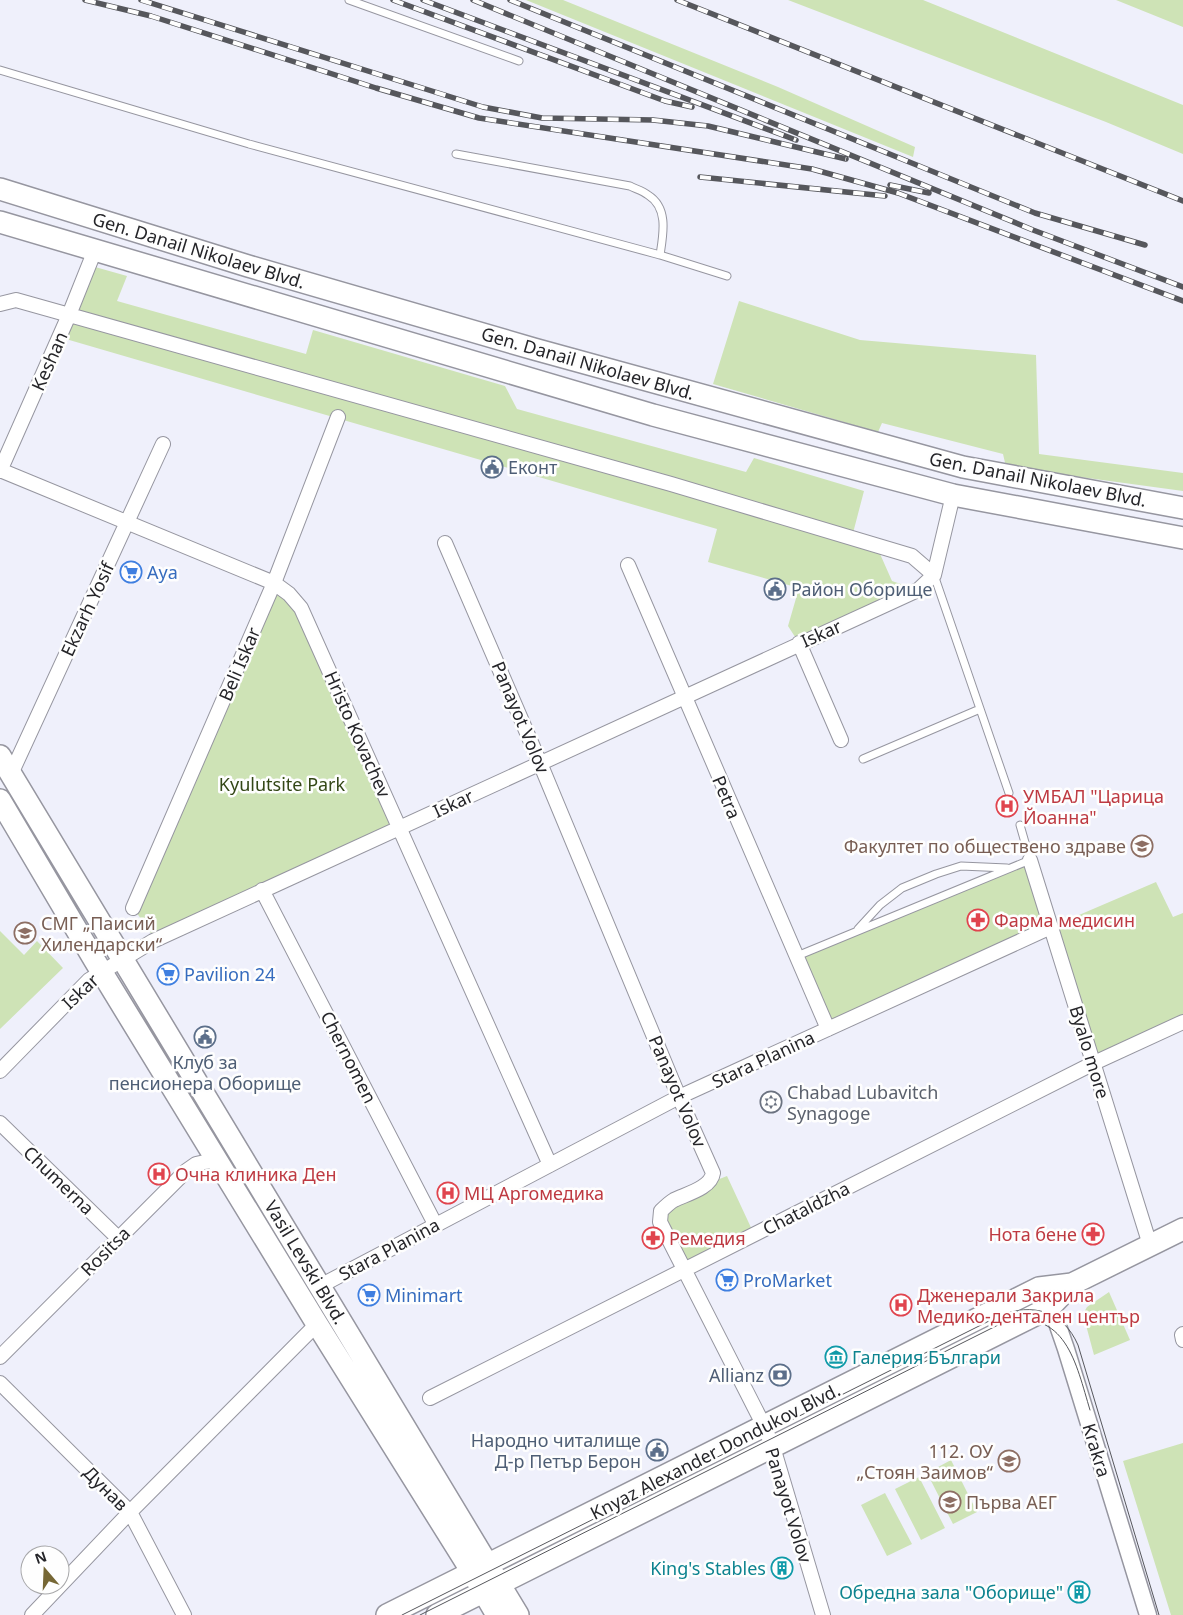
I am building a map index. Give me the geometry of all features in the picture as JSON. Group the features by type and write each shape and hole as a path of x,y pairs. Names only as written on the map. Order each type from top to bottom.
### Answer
{"main road":[{"name":"Gen. Danail Nikolaev Blvd.","path":"0,189 248,266 534,349 963,468 1183,508"},
{"name":"Gen. Danail Nikolaev Blvd.","path":"3,226 95,250 653,414 953,495 1183,538"},
{"name":"Vasil Levski Blvd.","path":"6,765 320,1286 491,1588 518,1615"},
{"name":"Vasil Levski Blvd.","path":"0,800 317,1324 480,1568"},
{"name":"Knyaz Alexander Dondukov Blvd.","path":"387,1615 1039,1288 1072,1284 1183,1229"},
{"name":"Knyaz Alexander Dondukov Blvd.","path":"437,1615 1049,1308 1072,1284"},
{"name":"Vasil Levski Blvd.","path":"491,1588 497,1615"}],"street":[{"name":"Keshan","path":"0,470 69,315 95,250"},
{"path":"0,304 16,300 671,484 912,556 934,575 953,495"},
{"name":"Beli Iskar","path":"133,908 274,583 338,417"},
{"name":"Ekzarh Yosif","path":"6,765 127,522 163,444"},
{"name":"Hristo Kovachev","path":"0,470 274,583 289,594 301,608 550,1165"},
{"name":"Panayot Volov","path":"445,543 713,1173 712,1179 707,1184 671,1201 661,1211 660,1222 773,1447 823,1615"},
{"name":"Petra","path":"628,564 828,1029"},
{"name":"Iskar","path":"0,1071 84,984 102,971 153,941 918,590 934,575"},
{"path":"799,643 841,740"},
{"name":"Byalo more","path":"1030,860 1150,1245"},
{"name":"Chernomen","path":"262,890 435,1224"},
{"name":"Stara Planina","path":"320,1286 680,1097 1051,927"},
{"name":"Chataldzha","path":"430,1398 1094,1063 1183,1022"},
{"name":"Chumerna","path":"0,1123 118,1238"},
{"name":"Rositsa","path":"0,1357 186,1170 196,1164 218,1159"},
{"name":"Krakra","path":"1039,1288 1066,1349 1148,1615"},
{"path":"32,1615 130,1512 317,1324"},
{"name":"Дунав","path":"0,1383 130,1512 184,1615"}],"lane":[{"path":"349,0 519,61"},
{"path":"0,70 249,144 660,255 728,276"},
{"path":"456,154 630,186 650,195 660,209 664,227 660,255"},
{"path":"934,575 1009,792"},
{"path":"863,759 980,709"},
{"path":"796,956 1030,860 1020,825"},
{"path":"855,932 880,905 902,888 961,866 1010,868"}],"green space":[{"path":"526,0 563,0 778,87 915,147 913,157"},
{"path":"788,0 923,0 1183,105 1183,154 1106,122"},
{"path":"1116,0 1183,0 1183,27"},
{"path":"88,265 127,276 117,301 306,354 313,330 505,386 517,409 746,472 754,458 864,491 853,533 873,538 892,581 918,590 799,643 788,626 799,588 708,562 717,529 59,337"},
{"path":"739,301 860,340 1036,355 1039,454 1183,473 1183,491 1006,467 1003,454 882,423 878,432 713,384"},
{"name":"Kyulutsite Park","path":"274,584 300,609 399,827 155,939 134,909"},
{"path":"1030,860 1051,927 828,1029 797,956"},
{"path":"1156,882 1173,917 1183,913 1183,1022 1094,1063 1051,927"},
{"path":"0,931 24,955 37,941 63,968 0,1029"},
{"path":"727,1176 754,1234 684,1270 661,1211 707,1184"},
{"path":"1109,1292 1130,1340 1094,1355 1083,1314 1087,1307"},
{"path":"1183,1443 1183,1615 1171,1615 1123,1461"},
{"path":"951,1460 977,1512 953,1524 927,1473"},
{"path":"919,1477 945,1528 921,1540 895,1489"},
{"path":"885,1493 912,1544 887,1556 861,1505"}],"tram line":[{"path":"402,1615 999,1316 1024,1310 1046,1312 1055,1317 1072,1333 1078,1345 1159,1615"},
{"path":"420,1615 1002,1323 1024,1320 1041,1323 1054,1331 1065,1343 1073,1358 1090,1410"}],"railway":[{"path":"85,0 151,16 376,88 479,118 812,169 898,193 1183,301"},
{"path":"141,0 483,107 542,118 653,120 708,126 846,159"},
{"path":"393,0 665,101 692,107"},
{"path":"423,0 796,140"},
{"path":"473,0 1033,230 1183,287"},
{"path":"510,0 1035,213 1145,245"},
{"path":"677,0 1183,201"},
{"path":"700,177 885,196"},
{"path":"890,185 929,193"}],"place":[{"name":"Еконт","path":"492,467"},
{"name":"Aya","path":"131,572"},
{"name":"Район Оборище","path":"775,589"},
{"name":"УМБАЛ \"Царица Йоанна\"","path":"1007,806"},
{"name":"Факултет по обществено здраве","path":"1142,846"},
{"name":"Фарма медисин","path":"978,920"},
{"name":"СМГ „Паисий Хилендарски“","path":"25,933"},
{"name":"Pavilion 24","path":"168,974"},
{"name":"Клуб за пенсионера Оборище","path":"205,1037"},
{"name":"Chabad Lubavitch Synagoge","path":"771,1102"},
{"name":"Очна клиника Ден","path":"159,1174"},
{"name":"МЦ Аргомедика","path":"448,1193"},
{"name":"Нота бене","path":"1093,1234"},
{"name":"Ремедия","path":"653,1238"},
{"name":"ProMarket","path":"727,1280"},
{"name":"Minimart","path":"369,1295"},
{"name":"Дженерали Закрила Медико-дентален център","path":"901,1305"},
{"name":"Галерия Българи","path":"836,1357"},
{"name":"Allianz","path":"780,1375"},
{"name":"Народно читалище Д-р Петър Берон","path":"657,1450"},
{"name":"112. ОУ „Стоян Заимов“","path":"1009,1461"},
{"name":"Първа АЕГ","path":"950,1502"},
{"name":"King's Stables","path":"782,1568"},
{"name":"Обредна зала \"Оборище\"","path":"1079,1592"}]}
